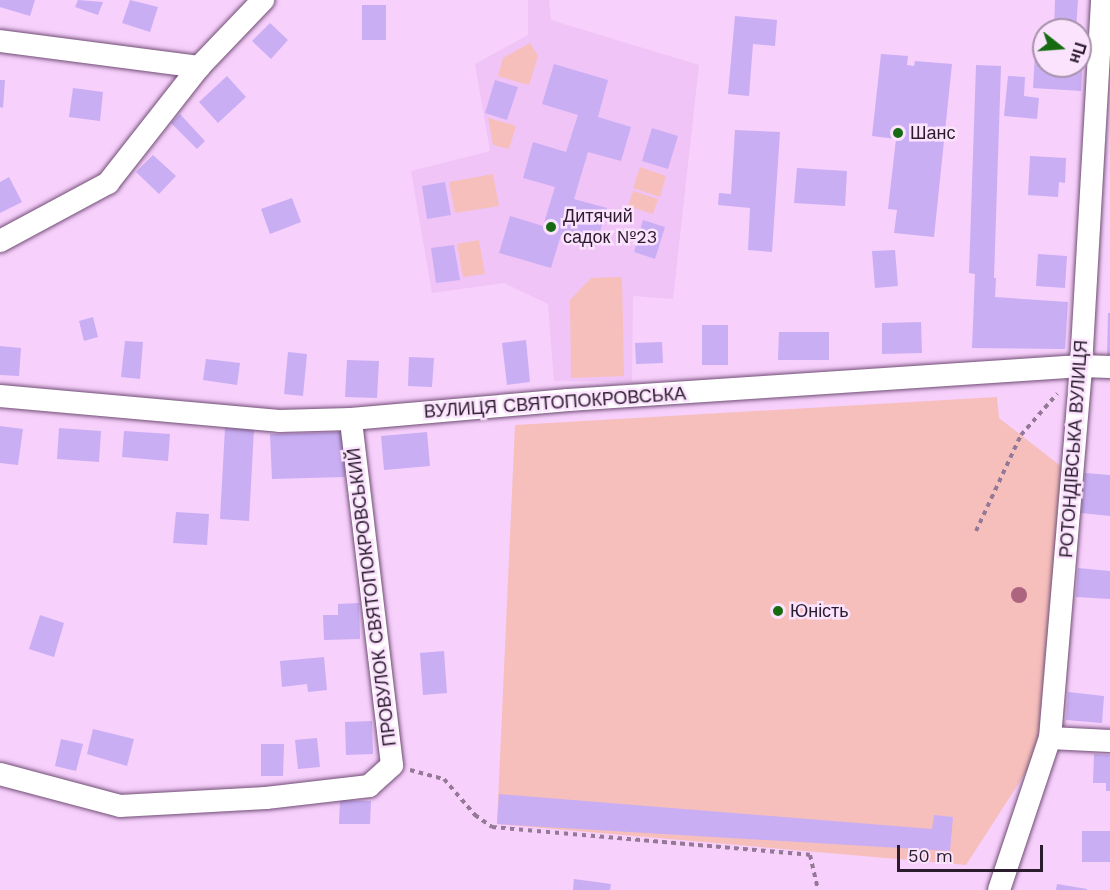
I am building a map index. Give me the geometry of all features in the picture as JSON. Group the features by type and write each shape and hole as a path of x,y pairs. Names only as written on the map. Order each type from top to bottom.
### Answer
{"street":[{"path":"0,241 108,183 199,67 263,0"},
{"name":"РОТОНДІВСЬКА ВУЛИЦЯ","path":"999,890 1050,738 1081,366 1102,0"},
{"path":"0,41 199,67"},
{"name":"ВУЛИЦЯ СВЯТОПОКРОВСЬКА","path":"0,396 279,421 351,419 568,400 1081,366 1110,367"},
{"name":"ПРОВУЛОК СВЯТОПОКРОВСЬКИЙ","path":"0,774 120,806 266,798 369,786 392,765 351,419"},
{"path":"1050,738 1110,741"}],"path":[{"path":"976,531 1021,435 1059,392"},
{"path":"392,765 444,779 475,815 492,827 810,855 818,890"}],"shaded area":[{"name":"Дитячий садок №23","path":"528,0 549,0 551,20 699,65 673,299 633,296 632,382 554,381 548,304 504,283 432,293 411,171 490,151 475,64 528,35"},
{"path":"530,43 538,56 529,85 498,76 503,58"},
{"path":"488,118 516,126 509,149 493,145"},
{"path":"640,167 666,176 660,197 633,188"},
{"path":"493,174 499,206 455,213 449,182"},
{"path":"633,191 658,199 653,214 628,206"},
{"path":"479,240 485,274 463,277 457,244"},
{"path":"622,277 624,376 571,378 570,300 591,278"},
{"name":"Юність","path":"997,397 999,418 1062,467 1037,755 966,865 497,824 515,425"}],"building":[{"path":"0,0 35,0 30,16 0,7"},
{"path":"78,0 103,2 98,15 75,7"},
{"path":"130,0 158,7 150,32 122,23"},
{"path":"1055,0 1078,0 1077,18 1054,18"},
{"path":"362,5 386,5 386,40 362,40"},
{"path":"735,16 777,20 775,46 753,44 749,96 728,94"},
{"path":"270,23 288,40 271,59 252,41"},
{"path":"881,54 908,56 907,65 914,66 915,61 952,64 934,237 894,233 897,210 888,209 896,139 872,136"},
{"path":"554,64 608,80 598,117 631,127 621,161 588,152 574,199 607,208 596,246 561,235 551,268 499,253 510,216 543,226 555,187 523,178 533,142 566,152 578,115 542,104"},
{"path":"976,65 1001,66 995,297 1068,302 1065,349 972,348 975,274 969,273"},
{"path":"227,76 246,97 218,123 199,102"},
{"path":"1008,76 1025,77 1024,96 1039,98 1037,119 1004,116"},
{"path":"1034,78 1082,78 1081,91 1033,88"},
{"path":"0,80 5,80 3,108 0,107"},
{"path":"495,80 518,87 507,120 485,113"},
{"path":"73,88 103,92 100,121 69,117"},
{"path":"180,114 205,141 197,149 171,123"},
{"path":"652,128 678,136 668,169 642,161"},
{"path":"735,130 780,132 772,252 748,250 750,208 718,205 719,193 731,194"},
{"path":"153,155 176,176 159,194 136,172"},
{"path":"1030,156 1066,158 1065,183 1059,182 1058,197 1028,195"},
{"path":"797,168 847,171 845,206 794,203"},
{"path":"9,177 22,202 0,213 0,182"},
{"path":"445,182 451,215 427,219 422,186"},
{"path":"292,198 301,222 270,234 261,209"},
{"path":"643,220 665,227 655,259 634,252"},
{"path":"454,245 460,280 436,283 431,248"},
{"path":"895,250 898,286 875,288 872,251"},
{"path":"1038,254 1067,256 1065,288 1036,286"},
{"path":"1108,313 1110,313 1110,355 1107,355"},
{"path":"93,317 98,337 84,341 79,321"},
{"path":"921,322 922,353 882,354 882,323"},
{"path":"702,325 728,325 728,365 702,365"},
{"path":"779,332 829,332 829,360 778,360"},
{"path":"526,340 530,382 507,385 502,343"},
{"path":"125,341 143,342 140,379 121,377"},
{"path":"662,342 663,363 636,364 635,343"},
{"path":"0,346 21,348 19,376 0,375"},
{"path":"288,352 307,354 303,396 284,394"},
{"path":"409,357 434,358 432,387 408,386"},
{"path":"206,359 240,363 237,385 203,380"},
{"path":"347,360 379,361 377,398 345,397"},
{"path":"0,426 23,429 18,465 0,463"},
{"path":"59,428 101,431 99,462 57,459"},
{"path":"225,428 254,429 249,521 220,519"},
{"path":"124,431 170,434 168,461 122,457"},
{"path":"344,432 345,477 272,479 270,434"},
{"path":"427,432 430,466 384,470 381,436"},
{"path":"1085,473 1110,475 1110,516 1081,513"},
{"path":"176,512 209,514 207,545 173,543"},
{"path":"1078,568 1110,571 1110,599 1076,597"},
{"path":"359,603 360,639 324,640 323,615 338,615 338,604"},
{"path":"40,615 64,623 54,657 29,649"},
{"path":"444,651 447,693 423,695 420,653"},
{"path":"324,657 327,690 308,692 307,684 282,687 280,661"},
{"path":"1068,692 1104,696 1102,723 1066,720"},
{"path":"372,721 373,754 346,755 345,722"},
{"path":"93,729 134,739 127,766 87,754"},
{"path":"317,738 320,767 298,769 295,740"},
{"path":"61,739 83,744 76,771 55,766"},
{"path":"261,744 284,744 283,776 261,776"},
{"path":"1094,754 1110,755 1110,791 1106,791 1106,783 1093,783"},
{"path":"499,794 932,829 934,815 953,817 950,851 497,824"},
{"path":"340,800 371,801 370,824 339,824"},
{"path":"1082,831 1110,831 1110,862 1082,862"},
{"path":"574,879 611,884 610,890 573,890"},
{"path":"1057,884 1087,889 1087,890 1056,890"}],"place":[{"name":"Шанс","path":"898,133"},
{"name":"Дитячий садок №23","path":"551,227"},
{"name":"Юність","path":"778,611"}]}
